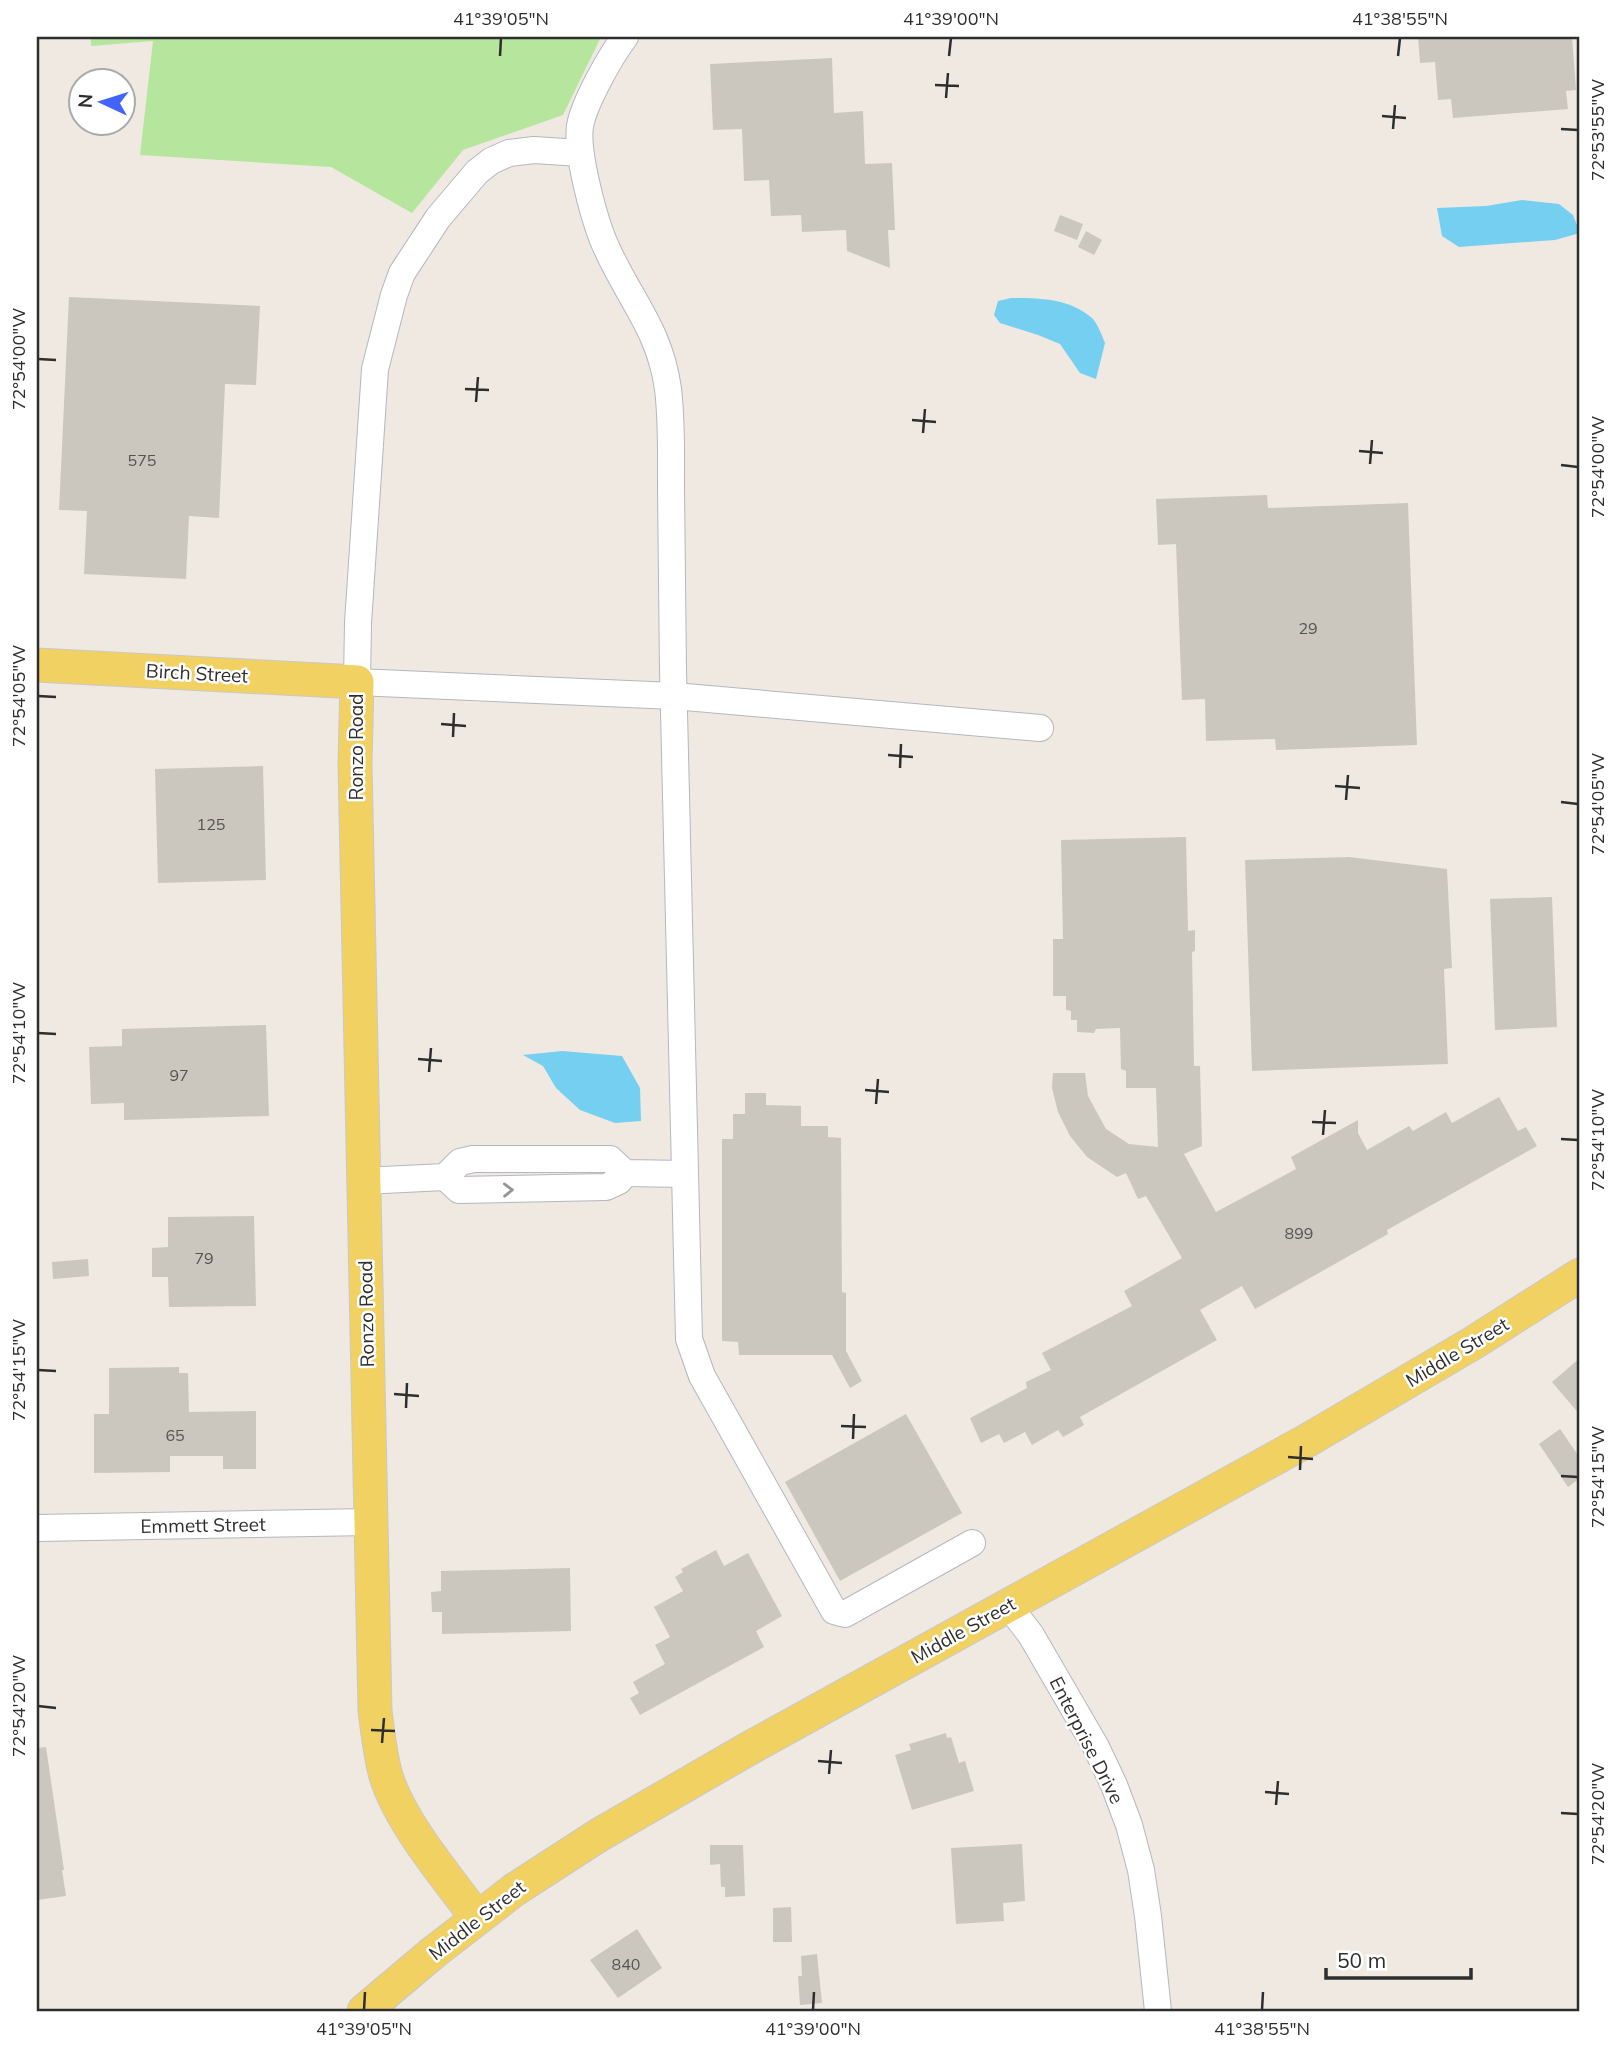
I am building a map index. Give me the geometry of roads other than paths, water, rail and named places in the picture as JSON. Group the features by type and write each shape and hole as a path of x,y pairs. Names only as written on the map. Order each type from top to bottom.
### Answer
{"main road":[{"name":"Birch Street","path":"37,665 357,682"},
{"name":"Ronzo Road","path":"357,682 355,741 375,1711 379,1745 387,1777 399,1805 417,1835 477,1918"},
{"name":"Middle Street","path":"364,2011 513,1890 648,1805 1329,1428 1580,1276"}],"street":[{"path":"625,37 605,68 583,116 580,126 580,153 595,217 607,249 650,326 668,390 689,1339 702,1376 834,1611 845,1614 972,1543"},
{"path":"580,153 534,150 509,153 491,161 477,172 438,218 402,273 375,369 358,623 357,682 674,696 1040,728"},
{"path":"363,1181 445,1177 459,1190 514,1190 606,1187 619,1181 625,1173 685,1174"},
{"name":"Emmett Street","path":"37,1528 370,1522"},
{"name":"Enterprise Drive","path":"1008,1605 1031,1634 1096,1748 1129,1825 1149,1916 1158,2011"}],"water":[{"path":"1522,200 1559,204 1573,215 1580,233 1555,240 1459,247 1442,236 1437,208 1486,206"},
{"path":"1011,298 1064,303 1092,318 1105,343 1096,379 1080,373 1060,344 1000,323 994,315 998,301"},
{"path":"562,1051 622,1056 640,1088 641,1121 615,1123 580,1110 556,1088 543,1066 523,1055"}]}
